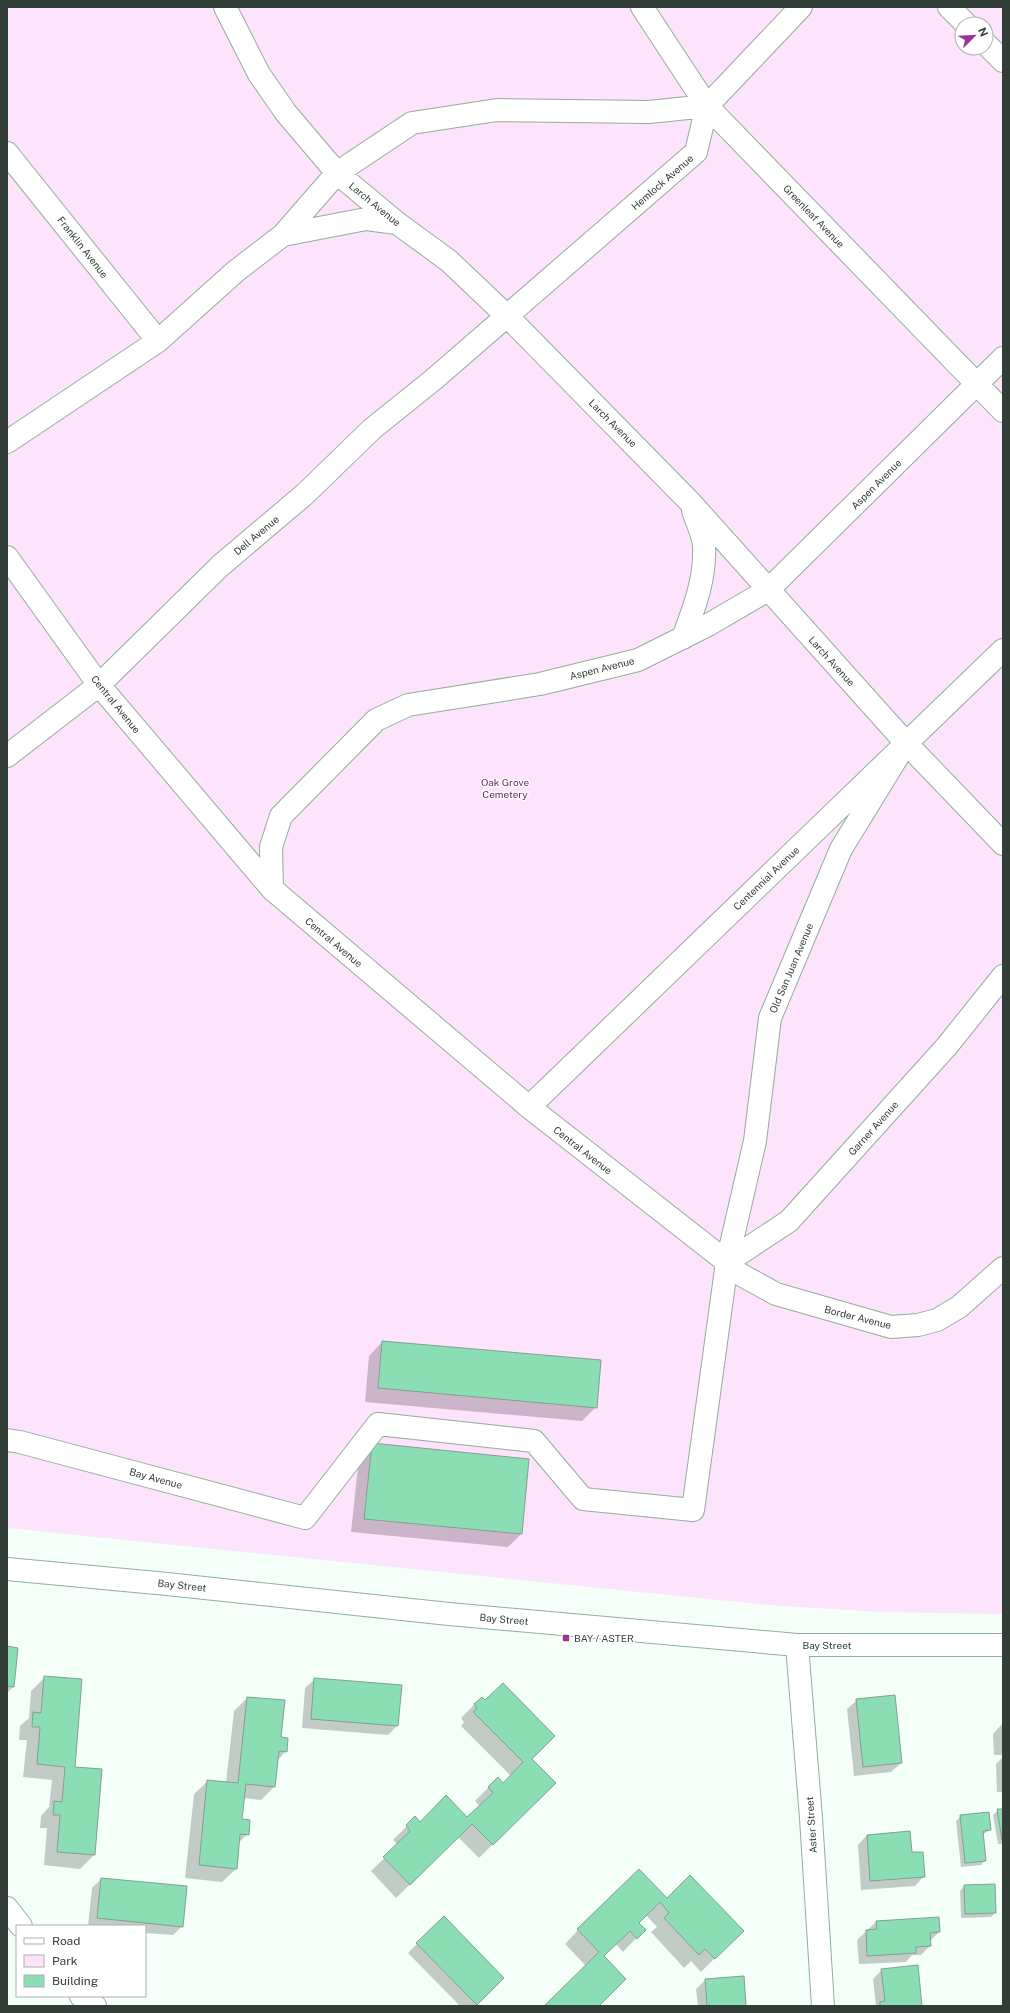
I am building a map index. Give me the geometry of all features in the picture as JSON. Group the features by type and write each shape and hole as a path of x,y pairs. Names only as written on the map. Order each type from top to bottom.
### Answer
{"main road":[{"name":"Larch Avenue","path":"225,7 259,74 286,113 337,173 398,223 449,261 508,317 690,502 906,743 1003,844"},
{"name":"Greenleaf Avenue","path":"642,7 707,106 1003,411"},
{"path":"7,442 158,341 236,271 283,235 337,173 412,123 497,110 649,112 707,106 801,7"},
{"path":"949,7 958,16"},
{"path":"994,52 1003,61"},
{"name":"Hemlock Avenue","path":"508,317 696,152 707,106"},
{"name":"Franklin Avenue","path":"7,153 158,341"},
{"path":"283,235 366,219 398,223"},
{"name":"Dell Avenue","path":"7,756 100,685 220,566 305,494 372,429 434,380 508,317"},
{"name":"Aspen Avenue","path":"272,889 271,847 281,816 376,720 408,705 540,684 638,660 683,638 768,590 1003,358"},
{"path":"683,638 704,571 704,544 690,502"},
{"name":"Central Avenue","path":"7,557 100,685 272,889 529,1107 727,1264"},
{"name":"Centennial Avenue","path":"529,1107 1003,650"},
{"name":"Old San Juan Avenue","path":"305,1518 378,1424 534,1441 583,1499 693,1510 727,1264 755,1141 770,1018 841,849 906,743"},
{"name":"Garner Avenue","path":"727,1264 789,1221 947,1046 1003,976"},
{"name":"Border Avenue","path":"727,1264 776,1294 891,1327 918,1325 937,1320 959,1307 1003,1268"},
{"name":"Bay Avenue","path":"7,1440 20,1442 305,1518"},
{"name":"Bay Street","path":"7,1569 167,1584 449,1614 797,1645 1003,1645"},
{"name":"Aster Street","path":"797,1645 812,1818 823,2006"},
{"path":"7,1908 20,1925"},
{"path":"82,1997 96,2006"}],"green space":[{"name":"Oak Grove Cemetery","path":"7,7 1003,7 1003,1614 881,1612 769,1605 7,1528"}],"building":[{"path":"382,1341 601,1360 597,1408 378,1388"},
{"path":"372,1443 529,1459 522,1534 364,1519"},
{"path":"7,1646 18,1648 14,1687 7,1686"},
{"path":"44,1676 82,1679 75,1767 102,1769 95,1855 57,1852 60,1815 53,1815 54,1801 62,1802 65,1767 37,1764 40,1727 32,1727 33,1712 41,1713"},
{"path":"314,1678 402,1685 398,1726 311,1719"},
{"path":"503,1683 555,1736 532,1759 556,1783 493,1845 472,1824 410,1885 383,1857 410,1831 406,1825 415,1816 420,1822 446,1795 467,1817 493,1793 488,1787 498,1777 503,1783 523,1762 473,1712 477,1708 474,1704 482,1697 485,1700"},
{"path":"895,1695 902,1763 863,1767 856,1699"},
{"path":"247,1697 285,1700 281,1737 288,1738 287,1752 279,1751 275,1787 246,1784 242,1819 250,1820 249,1835 240,1834 237,1869 199,1865 207,1780 238,1783"},
{"path":"997,1809 1003,1809 1003,1840 1002,1840"},
{"path":"989,1812 991,1830 983,1831 986,1861 965,1863 960,1815"},
{"path":"910,1831 912,1852 923,1852 925,1877 870,1881 867,1835"},
{"path":"639,1869 667,1898 690,1875 744,1931 715,1959 705,1949 699,1955 664,1918 669,1913 660,1902 639,1923 646,1930 637,1939 630,1931 604,1956 626,1979 600,2005 601,2006 544,2006 599,1952 577,1929"},
{"path":"101,1878 187,1886 183,1927 97,1918"},
{"path":"995,1884 996,1913 965,1914 964,1885"},
{"path":"444,1916 504,1978 477,2005 416,1943"},
{"path":"939,1917 940,1932 930,1933 931,1946 916,1947 916,1953 867,1956 866,1930 877,1929 876,1921"},
{"path":"918,1965 922,2006 880,2006 880,2002 885,2001 881,1969"},
{"path":"744,1976 746,2006 707,2006 705,1979"}],"place":[{"name":"BAY / ASTER","path":"566,1638"}]}
